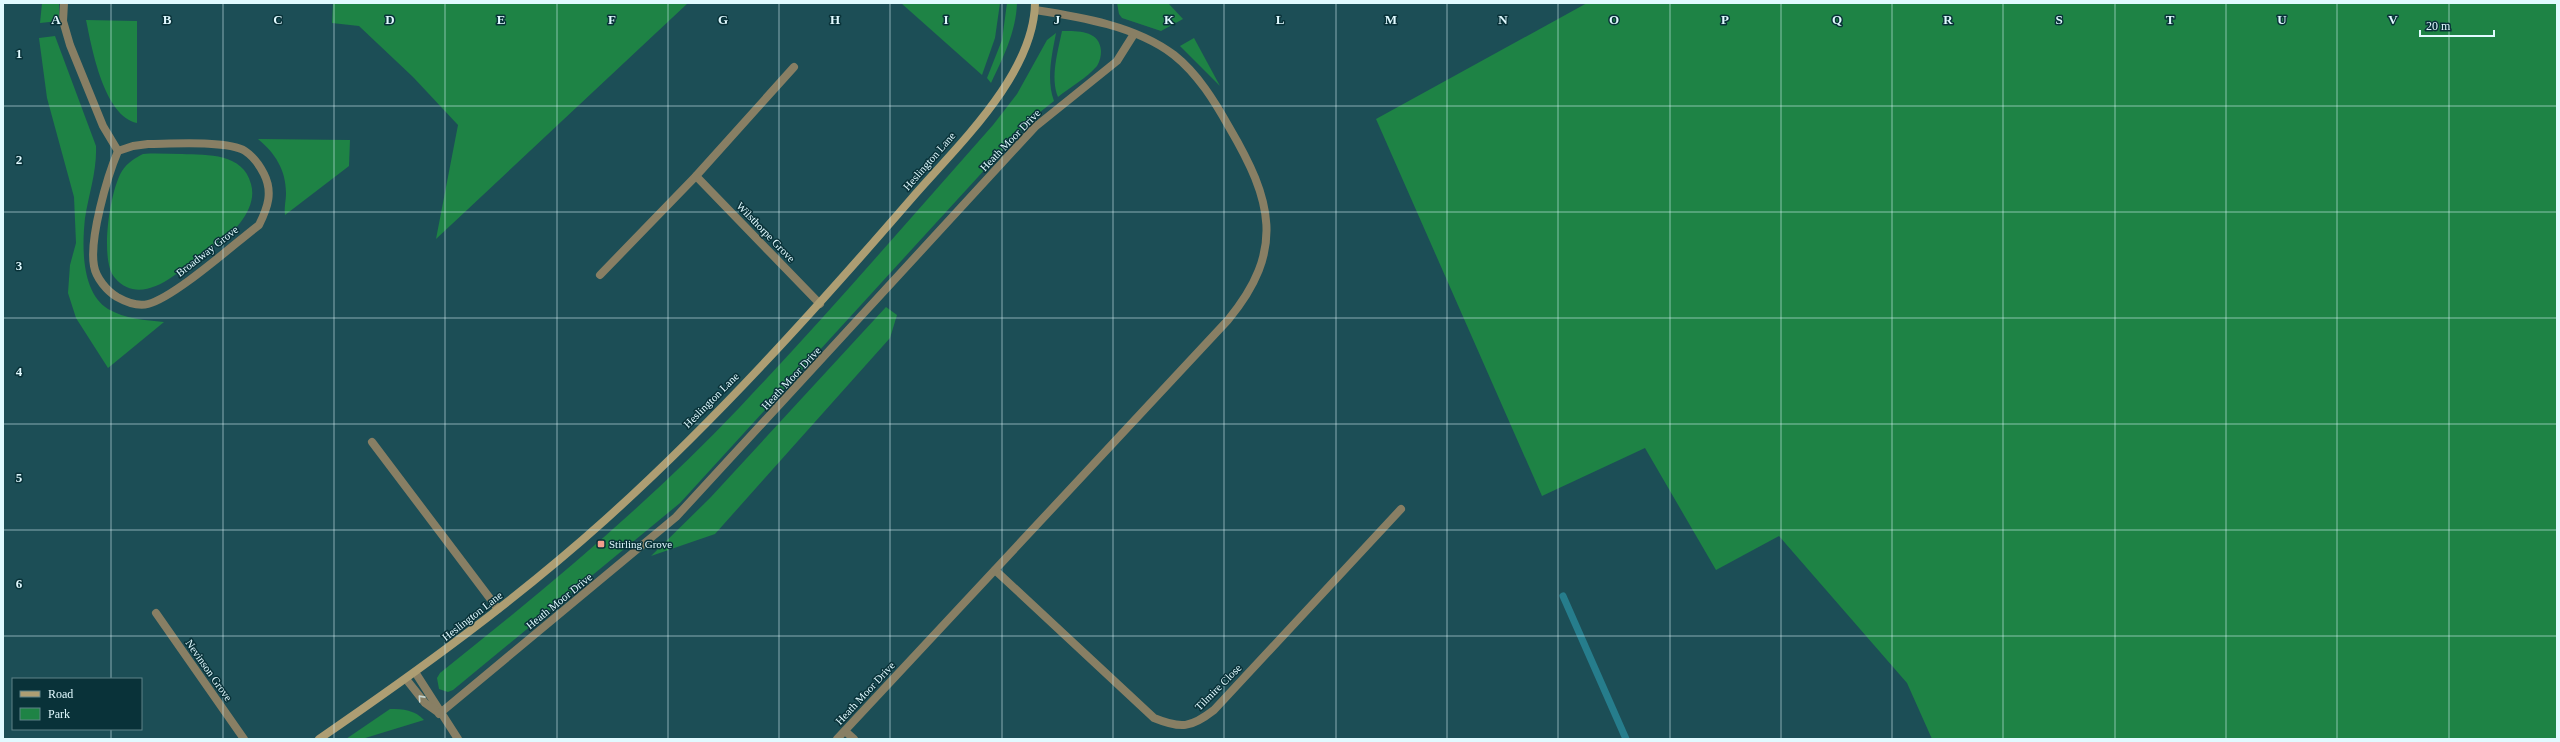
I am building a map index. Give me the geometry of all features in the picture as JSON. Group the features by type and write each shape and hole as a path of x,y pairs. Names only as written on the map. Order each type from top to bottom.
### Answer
{"street":[{"path":"64,3 63,21 70,45 103,126 118,152"},
{"name":"Heath Moor Drive","path":"837,739 1228,320 1244,300 1258,277 1265,254 1267,226 1265,204 1253,171 1212,97 1175,55 1134,34 1092,20 1035,7"},
{"name":"Heslington Lane","path":"319,739 406,679 498,610 605,520 704,424 820,304 994,101 1020,60 1031,32 1035,7"},
{"name":"Heath Moor Drive","path":"440,714 676,517 1035,127 1117,61 1134,34"},
{"path":"600,275 696,176 794,67"},
{"name":"Broadway Grove","path":"148,144 221,145 243,150 258,162 270,186 268,208 259,225 166,297 147,304 127,303 107,290 94,268 93,244 110,169 118,152 133,146 148,144"},
{"name":"Wilsthorpe Grove","path":"696,176 820,304"},
{"path":"372,442 498,610"},
{"name":"Tilmire Close","path":"995,570 1154,718 1172,726 1187,726 1200,721 1214,710 1400,509"},
{"name":"Nevinson Grove","path":"156,613 244,739"},
{"path":"415,672 428,690 440,714 458,739"},
{"path":"406,679 425,703 440,714"},
{"path":"845,731 854,739"}],"green space":[{"path":"42,3 59,3 59,21 40,23"},
{"path":"333,3 688,3 436,239 458,125 413,77 359,26 332,23"},
{"path":"901,3 1000,3 995,38 982,75"},
{"path":"1007,3 1017,3 1014,24 1008,44 991,83 987,78 1002,40"},
{"path":"1117,3 1168,3 1183,19 1161,31 1122,18 1119,14"},
{"path":"1587,3 2557,3 2557,739 1932,739 1907,683 1779,536 1716,570 1645,448 1542,496 1376,119"},
{"path":"86,20 137,21 137,123 126,118 116,108 108,95 101,80 96,63"},
{"path":"1062,31 1074,31 1092,35 1100,44 1101,53 1097,66 1058,97 1055,73"},
{"path":"1056,33 1050,76 1050,84 1054,101 1030,120 680,503 453,690 448,692 439,689 437,678 440,673 594,546 668,479 739,408 835,303 993,125 1017,94 1047,40"},
{"path":"55,36 96,146 94,173 84,229 85,268 88,280 99,301 108,309 128,317 164,322 108,368 76,318 68,293 70,265 76,243 74,197 47,98 39,38"},
{"path":"1194,38 1220,86 1180,46"},
{"path":"258,139 350,140 349,166 285,215 286,193 282,169 270,150"},
{"path":"143,154 203,155 233,161 247,174 252,189 252,199 246,214 240,223 228,235 172,277 160,284 137,290 126,287 115,278 110,269 107,242 110,209 118,180 126,166"},
{"path":"886,307 897,315 890,338 715,534 651,556 710,498"},
{"path":"390,709 400,709 413,712 424,720 362,739 346,739"}],"waterway":[{"path":"1563,596 1626,739"}],"place":[{"name":"Stirling Grove","path":"601,544"}]}
